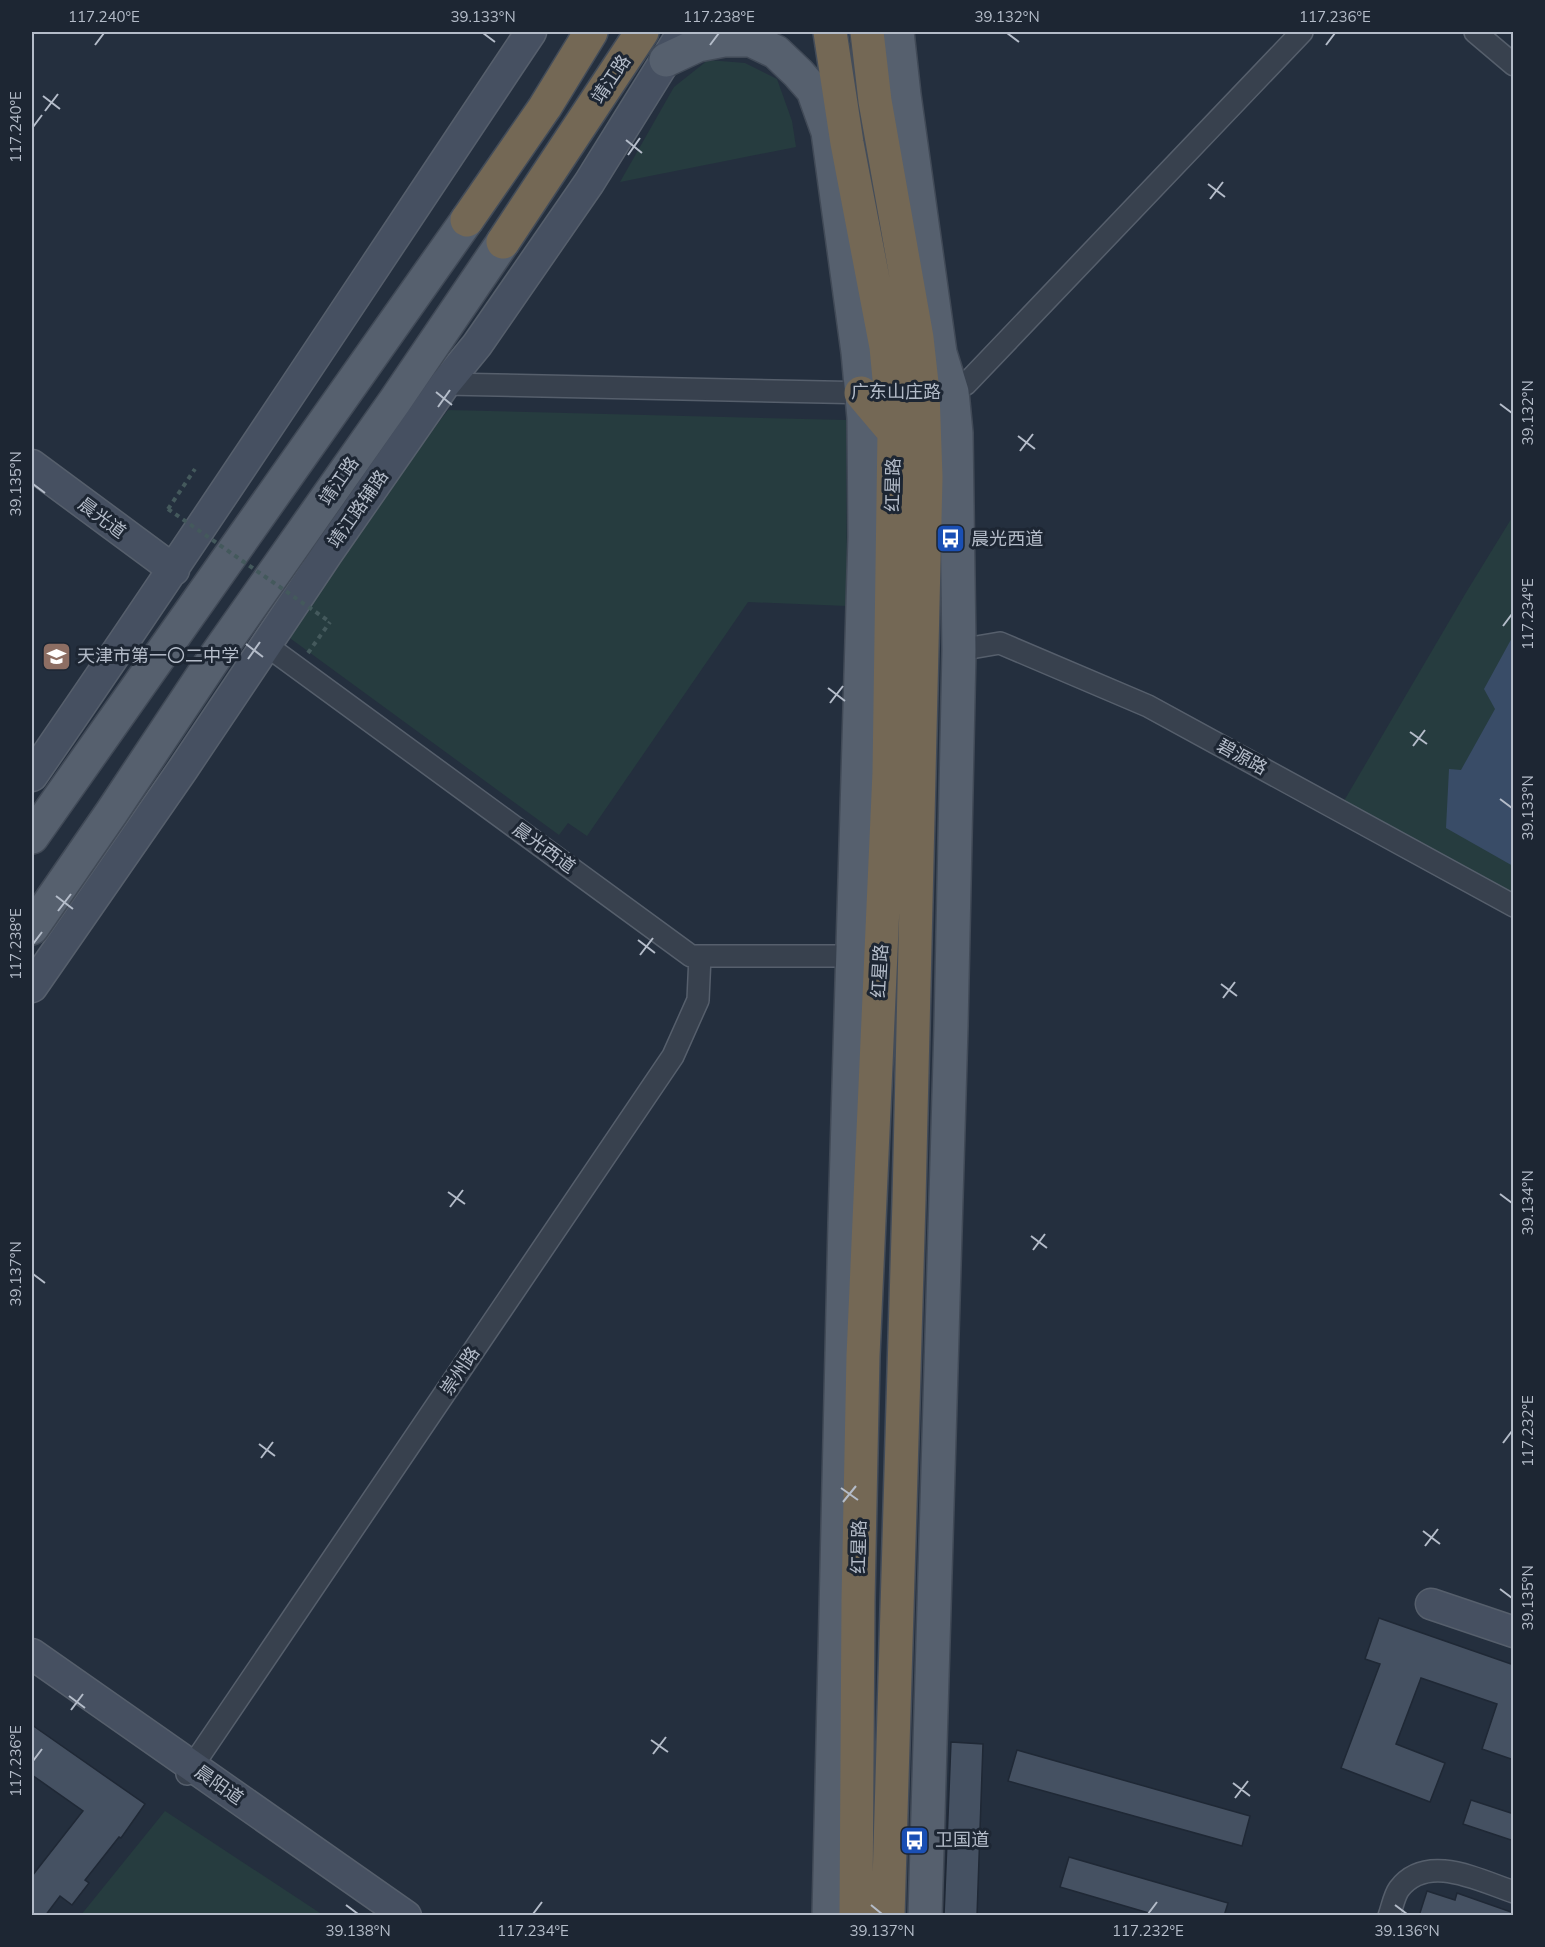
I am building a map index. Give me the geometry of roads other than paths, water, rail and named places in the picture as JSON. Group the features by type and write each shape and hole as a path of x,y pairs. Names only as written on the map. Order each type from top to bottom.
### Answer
{"highway":[{"path":"467,220 545,107 591,32"},
{"name":"靖江路","path":"503,242 642,32"},
{"name":"红星路","path":"830,32 843,111 840,154 886,347 876,393 894,432 890,772 863,1356 858,1600 856,1916"},
{"name":"红星路","path":"867,32 875,101 917,338 937,392 926,477 888,1916"},
{"path":"937,392 940,353"}],"main road":[{"path":"897,32 940,353"},
{"path":"666,60 698,45 724,40 751,40 776,52 813,90 828,132 840,154"},
{"path":"32,837 467,220"},
{"name":"靖江路","path":"32,928 215,657 395,401 503,242"},
{"path":"925,1916 951,1038 958,650 956,433 937,392"},
{"path":"830,1916 844,1223 865,537 864,418 876,393"}],"street":[{"path":"32,776 174,570 352,298 531,32"},
{"name":"靖江路辅路","path":"32,987 445,384 477,345 588,183 683,32"},
{"name":"广东山庄路","path":"445,384 876,393 937,392 966,384 1302,32"},
{"path":"1475,32 1514,65"},
{"path":"813,90 843,111"},
{"name":"晨光道","path":"32,465 174,570"},
{"name":"碧源路","path":"958,650 1000,643 1148,706 1514,906"},
{"name":"晨光西道","path":"266,645 691,956 852,956"},
{"name":"崇州路","path":"189,1770 673,1056 698,1000 700,956"},
{"path":"1431,1604 1514,1632"},
{"name":"晨阳道","path":"32,1654 390,1916"},
{"name":"晨阳道","path":"32,1668 406,1916"},
{"path":"1389,1916 1399,1890 1414,1876 1434,1870 1451,1872 1514,1892"}],"water":[{"path":"1513,636 1514,866 1446,828 1449,769 1461,770 1495,709 1484,689"}],"place":[{"name":"晨光西道","path":"950,539"},
{"name":"天津市第一〇二中学","path":"56,656"},
{"name":"卫国道","path":"914,1840"}]}
